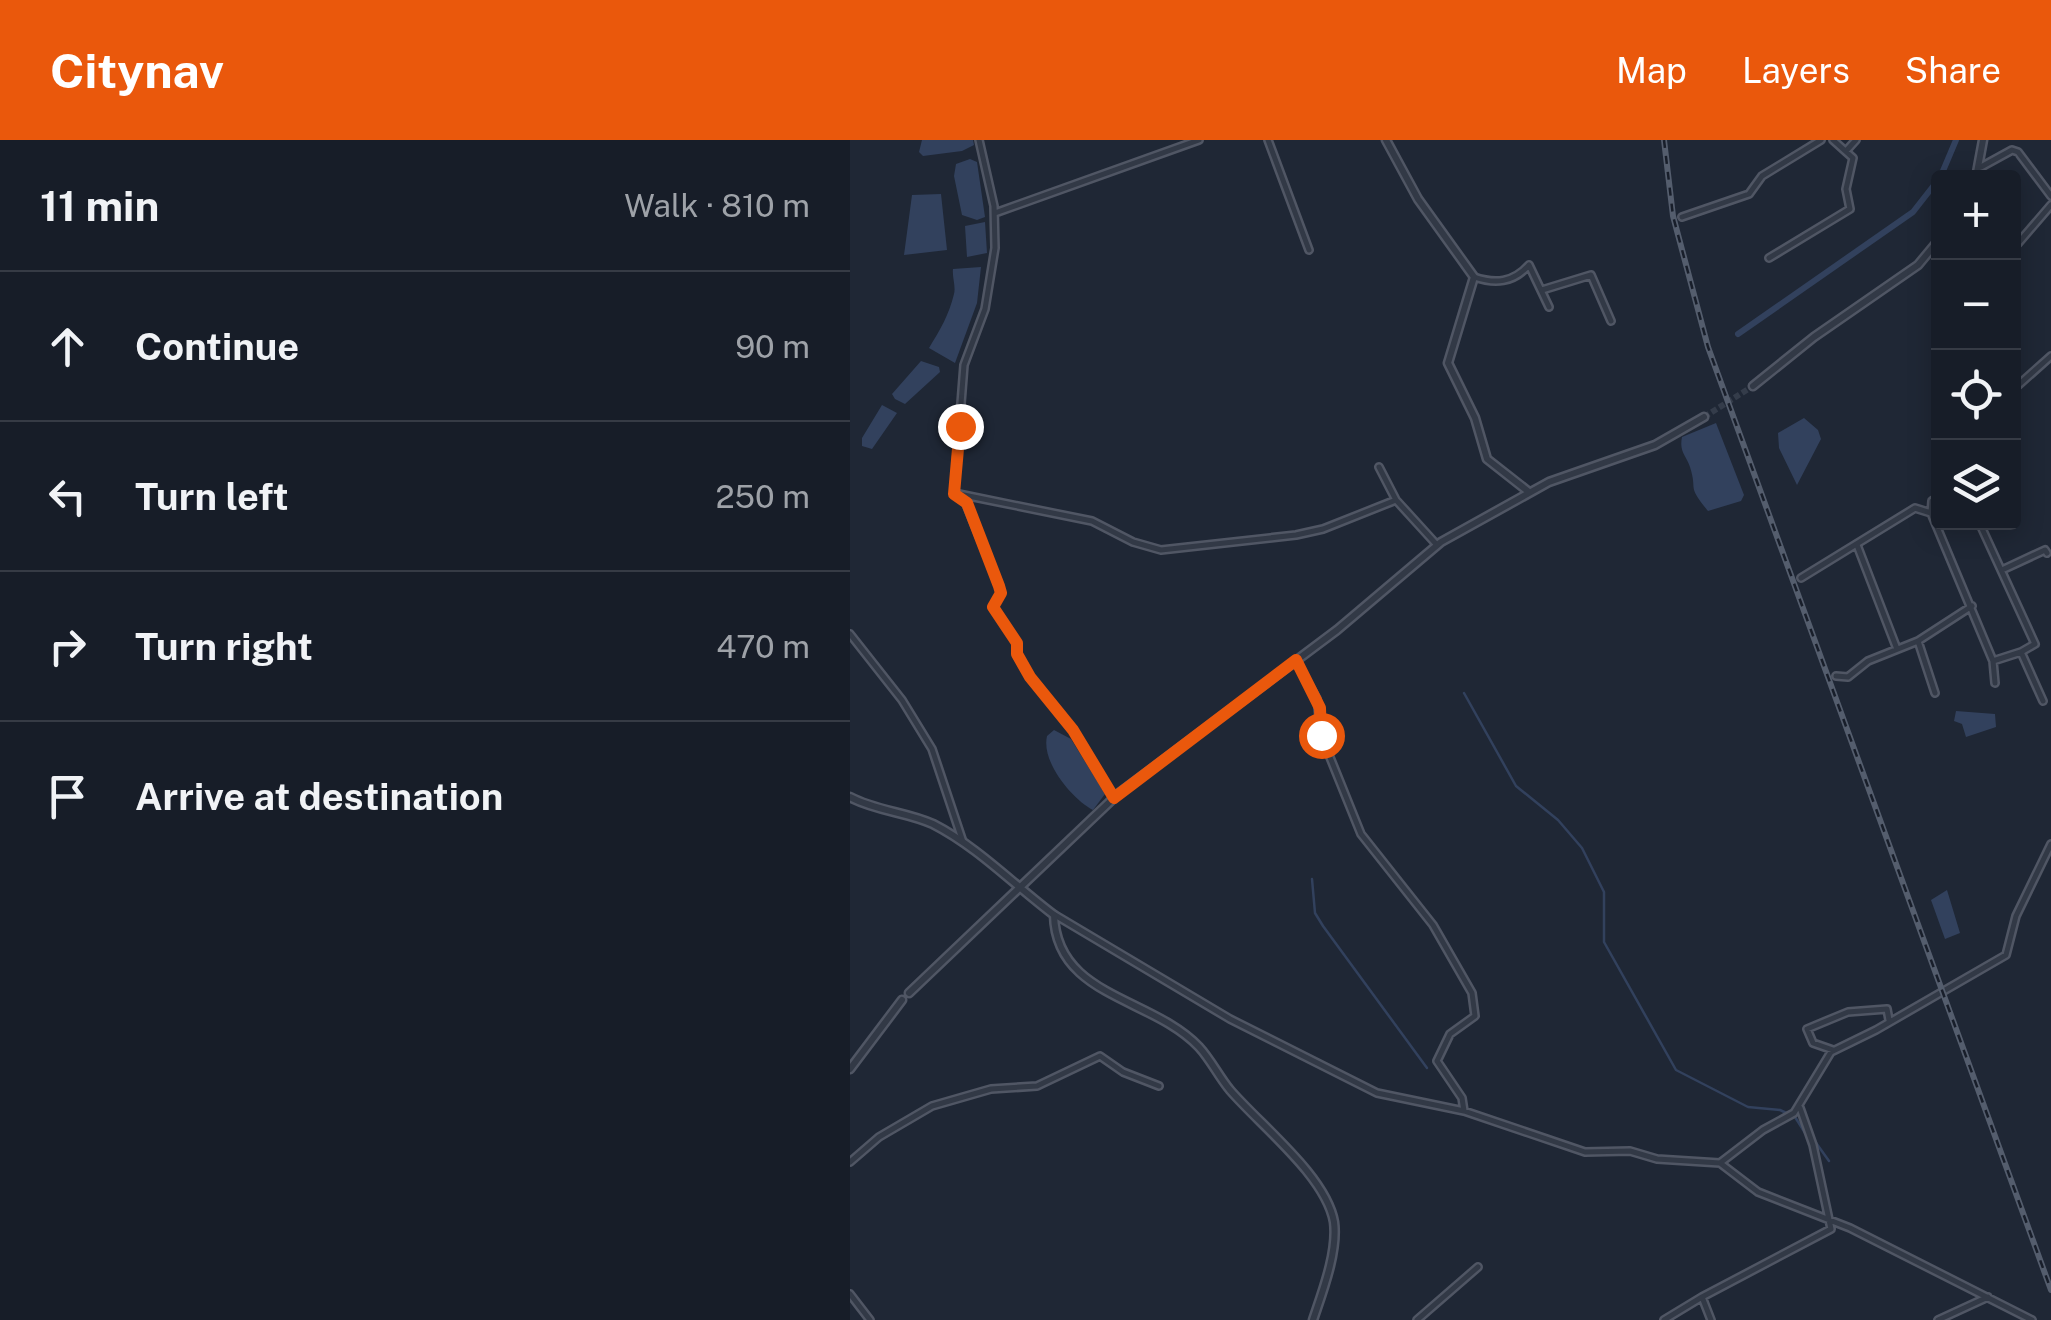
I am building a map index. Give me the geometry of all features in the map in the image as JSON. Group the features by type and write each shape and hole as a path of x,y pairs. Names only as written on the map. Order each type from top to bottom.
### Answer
{"street":[{"path":"979,140 994,212 988,296 963,379 954,494 1092,520 1133,542 1161,550 1296,535 1334,526 1396,500"},
{"path":"994,212 1199,140"},
{"path":"1268,140 1309,250"},
{"path":"1386,140 1418,199 1474,276 1500,282 1520,275 1529,265 1549,307"},
{"path":"1682,217 1750,194 1762,176 1822,140"},
{"path":"1769,258 1850,209 1846,188 1854,167 1846,151 1833,140"},
{"path":"1846,151 1856,140"},
{"path":"1979,170 1983,140"},
{"path":"1980,167 2012,150 2018,152 2051,196"},
{"path":"2021,240 2051,205"},
{"path":"1753,386 1814,337 1918,265 1931,251"},
{"path":"1474,276 1448,363 1475,418 1487,459 1530,492"},
{"path":"1542,290 1591,276 1611,321"},
{"path":"2021,383 2051,356"},
{"path":"850,1069 902,1000 1114,798 1296,660 1437,545 1530,492 1655,446 1704,417"},
{"path":"1378,467 1396,500 1437,545"},
{"path":"962,496 999,586 1001,593 993,607 998,618 1017,643 1017,654 1030,677 1073,730 1114,798"},
{"path":"1801,578 1915,508 1931,513"},
{"path":"1939,530 1992,661 1995,684"},
{"path":"1983,530 2035,644 1992,661"},
{"path":"1857,543 1897,649"},
{"path":"2002,570 2045,550 2047,554"},
{"path":"1836,676 1848,677 1868,661 1918,641 1972,606"},
{"path":"850,634 902,700 932,749 964,845"},
{"path":"1918,641 1935,693"},
{"path":"2020,652 2043,700"},
{"path":"1296,660 1320,708 1321,735 1362,834 1427,918 1476,1005 1475,1016 1448,1037 1438,1061 1462,1098 1464,1111"},
{"path":"850,797 869,807 931,823 1054,915 1230,1018 1377,1093 1464,1111 1585,1152 1630,1151 1657,1159 1720,1163 1758,1192 1832,1221 2032,1320"},
{"path":"1720,1163 1791,1115 1833,1050 2006,955 2016,916 2051,844"},
{"path":"1054,915 1054,939 1063,958 1096,985 1198,1045 1226,1085 1288,1149 1318,1189 1334,1222 1313,1320"},
{"path":"1833,1050 1813,1043 1808,1029 1869,1007 1886,1009 1890,1022"},
{"path":"850,1162 879,1137 932,1106 991,1089 1036,1086 1100,1056 1122,1072 1160,1086"},
{"path":"1664,1320 1831,1229 1800,1104"},
{"path":"1418,1320 1478,1268"},
{"path":"850,1294 870,1320"},
{"path":"1938,1320 1988,1297"},
{"path":"1702,1298 1711,1320"}],"water":[{"path":"922,140 973,140 974,145 962,151 923,156 919,152"},
{"path":"970,159 977,162 985,217 977,220 962,215 954,176 956,164"},
{"path":"941,194 947,250 904,255 912,195"},
{"path":"985,222 987,253 967,257 965,226"},
{"path":"981,267 977,303 955,363 929,348 952,302 953,269"},
{"path":"921,361 939,367 940,372 905,404 895,399 892,394"},
{"path":"882,405 897,413 872,449 862,446 862,438"},
{"path":"1804,418 1818,430 1821,439 1797,485 1779,448 1778,433"},
{"path":"1716,423 1744,495 1741,501 1708,511 1695,492 1681,442 1682,437"},
{"path":"1956,711 1995,714 1996,727 1966,737 1962,724 1954,721"},
{"path":"1054,730 1071,739 1105,794 1093,810 1068,789 1053,768 1046,746 1047,736"},
{"path":"1947,890 1960,933 1945,939 1931,900"}],"waterway":[{"path":"1943,170 1956,140"},
{"path":"1738,334 1913,212 1931,189"},
{"path":"1464,693 1516,786 1558,820 1582,848 1604,892 1604,942 1676,1070 1748,1107 1780,1110 1795,1117 1807,1136"},
{"path":"1312,879 1315,913 1427,1068"},
{"path":"1814,1140 1829,1161"}],"tunnel":[{"path":"1704,417 1753,386"}],"railway":[{"path":"1664,140 1673,216 1708,347 2051,1290"}],"route":[{"path":"960,426 954,494 967,503 999,586 1001,593 993,607 1003,628 1017,643 1017,654 1030,677 1073,730 1114,798 1296,660 1320,708 1321,735"}]}
